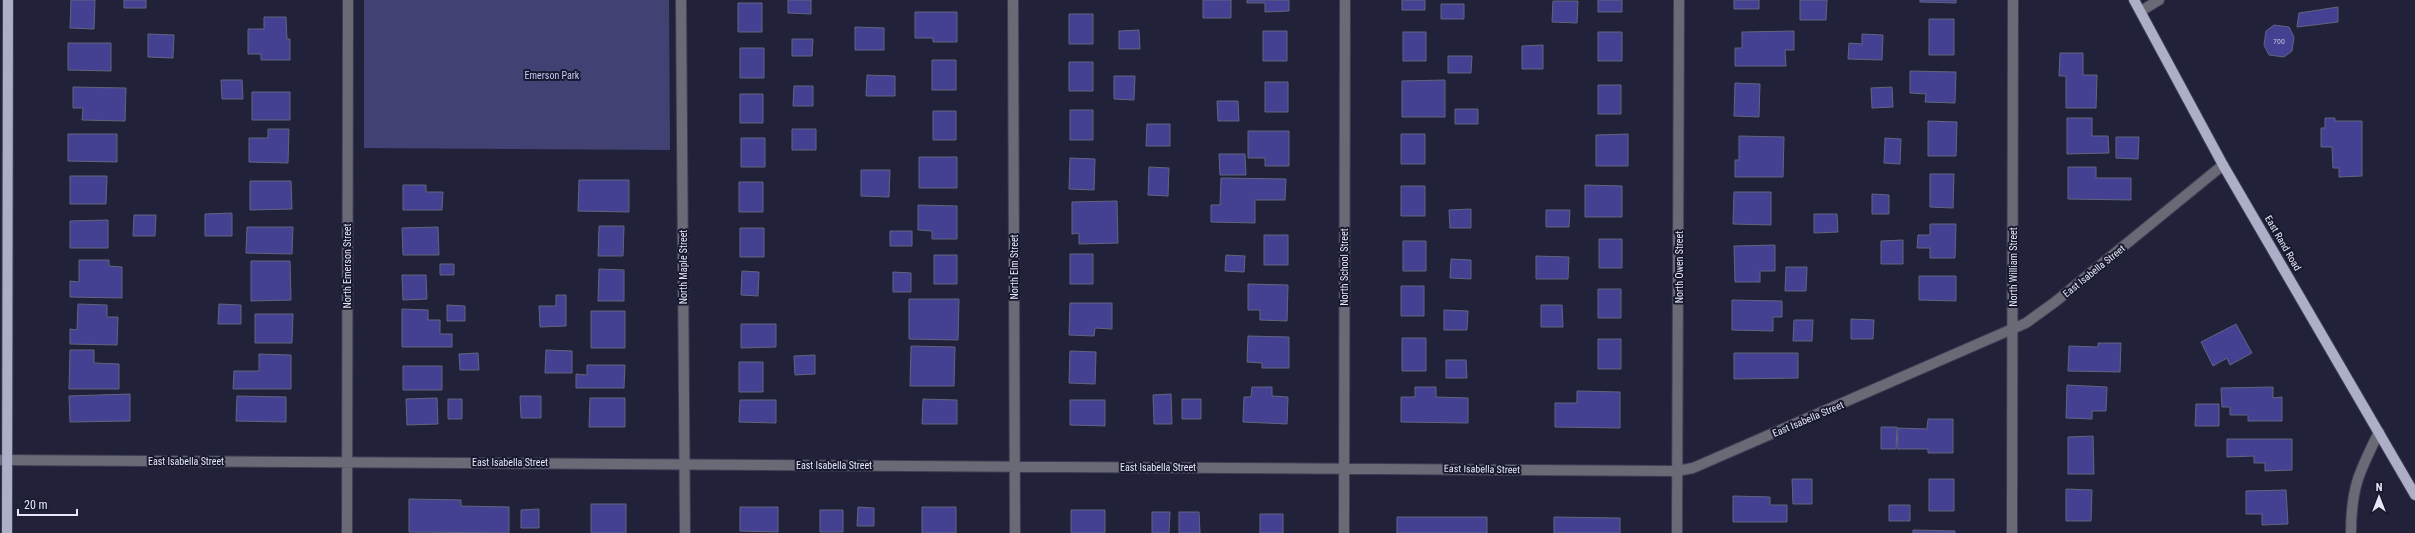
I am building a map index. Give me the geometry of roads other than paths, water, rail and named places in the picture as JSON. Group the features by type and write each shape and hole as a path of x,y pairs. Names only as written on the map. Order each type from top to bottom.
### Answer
{"main road":[{"path":"8,0 4,460 8,533"},
{"name":"East Rand Road","path":"2134,0 2223,165 2415,495"}],"street":[{"name":"North Emerson Street","path":"347,533 348,0"},
{"name":"North Maple Street","path":"681,0 685,533"},
{"name":"North Elm Street","path":"1013,0 1015,533"},
{"name":"North School Street","path":"1344,533 1345,0"},
{"name":"North Owen Street","path":"1677,533 1679,0"},
{"name":"North William Street","path":"2012,533 2013,0"},
{"path":"2141,11 2159,0"},
{"name":"East Isabella Street","path":"4,460 347,461 1677,471 1693,468 2013,330 2046,310 2223,165"},
{"path":"2351,533 2351,504 2357,476 2379,432"}],"park label":[{"name":"Emerson Park","path":"552,75"}]}
